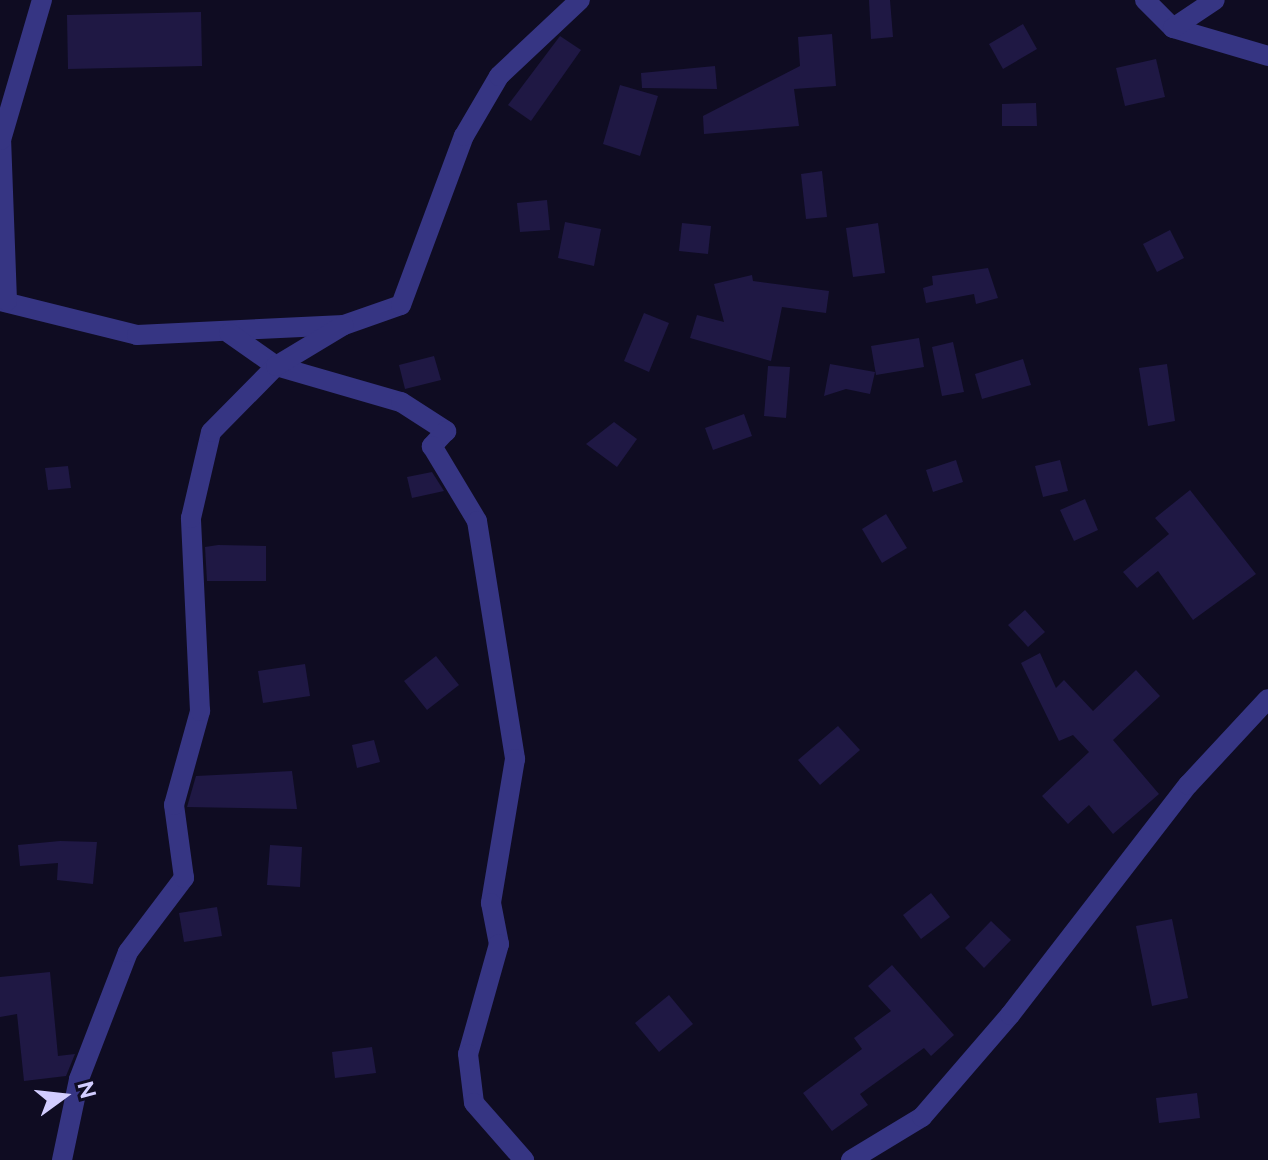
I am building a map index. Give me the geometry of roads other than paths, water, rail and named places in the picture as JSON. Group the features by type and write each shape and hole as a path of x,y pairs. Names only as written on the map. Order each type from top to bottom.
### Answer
{"street":[{"path":"42,0 1,140 3,301 137,335 229,333 344,325"},
{"path":"62,1160 79,1079 128,952 184,878 174,805 200,711 191,518 211,432 276,366 344,325 401,305 464,136 499,76 580,0"},
{"path":"1145,0 1173,28 1268,56"},
{"path":"1173,28 1215,0"},
{"path":"229,333 276,366 401,402 446,431 432,446 477,521 515,759 491,903 499,944 468,1054 474,1103 514,1155"},
{"path":"851,1160 922,1117 1010,1015 1188,785 1268,699"}]}
